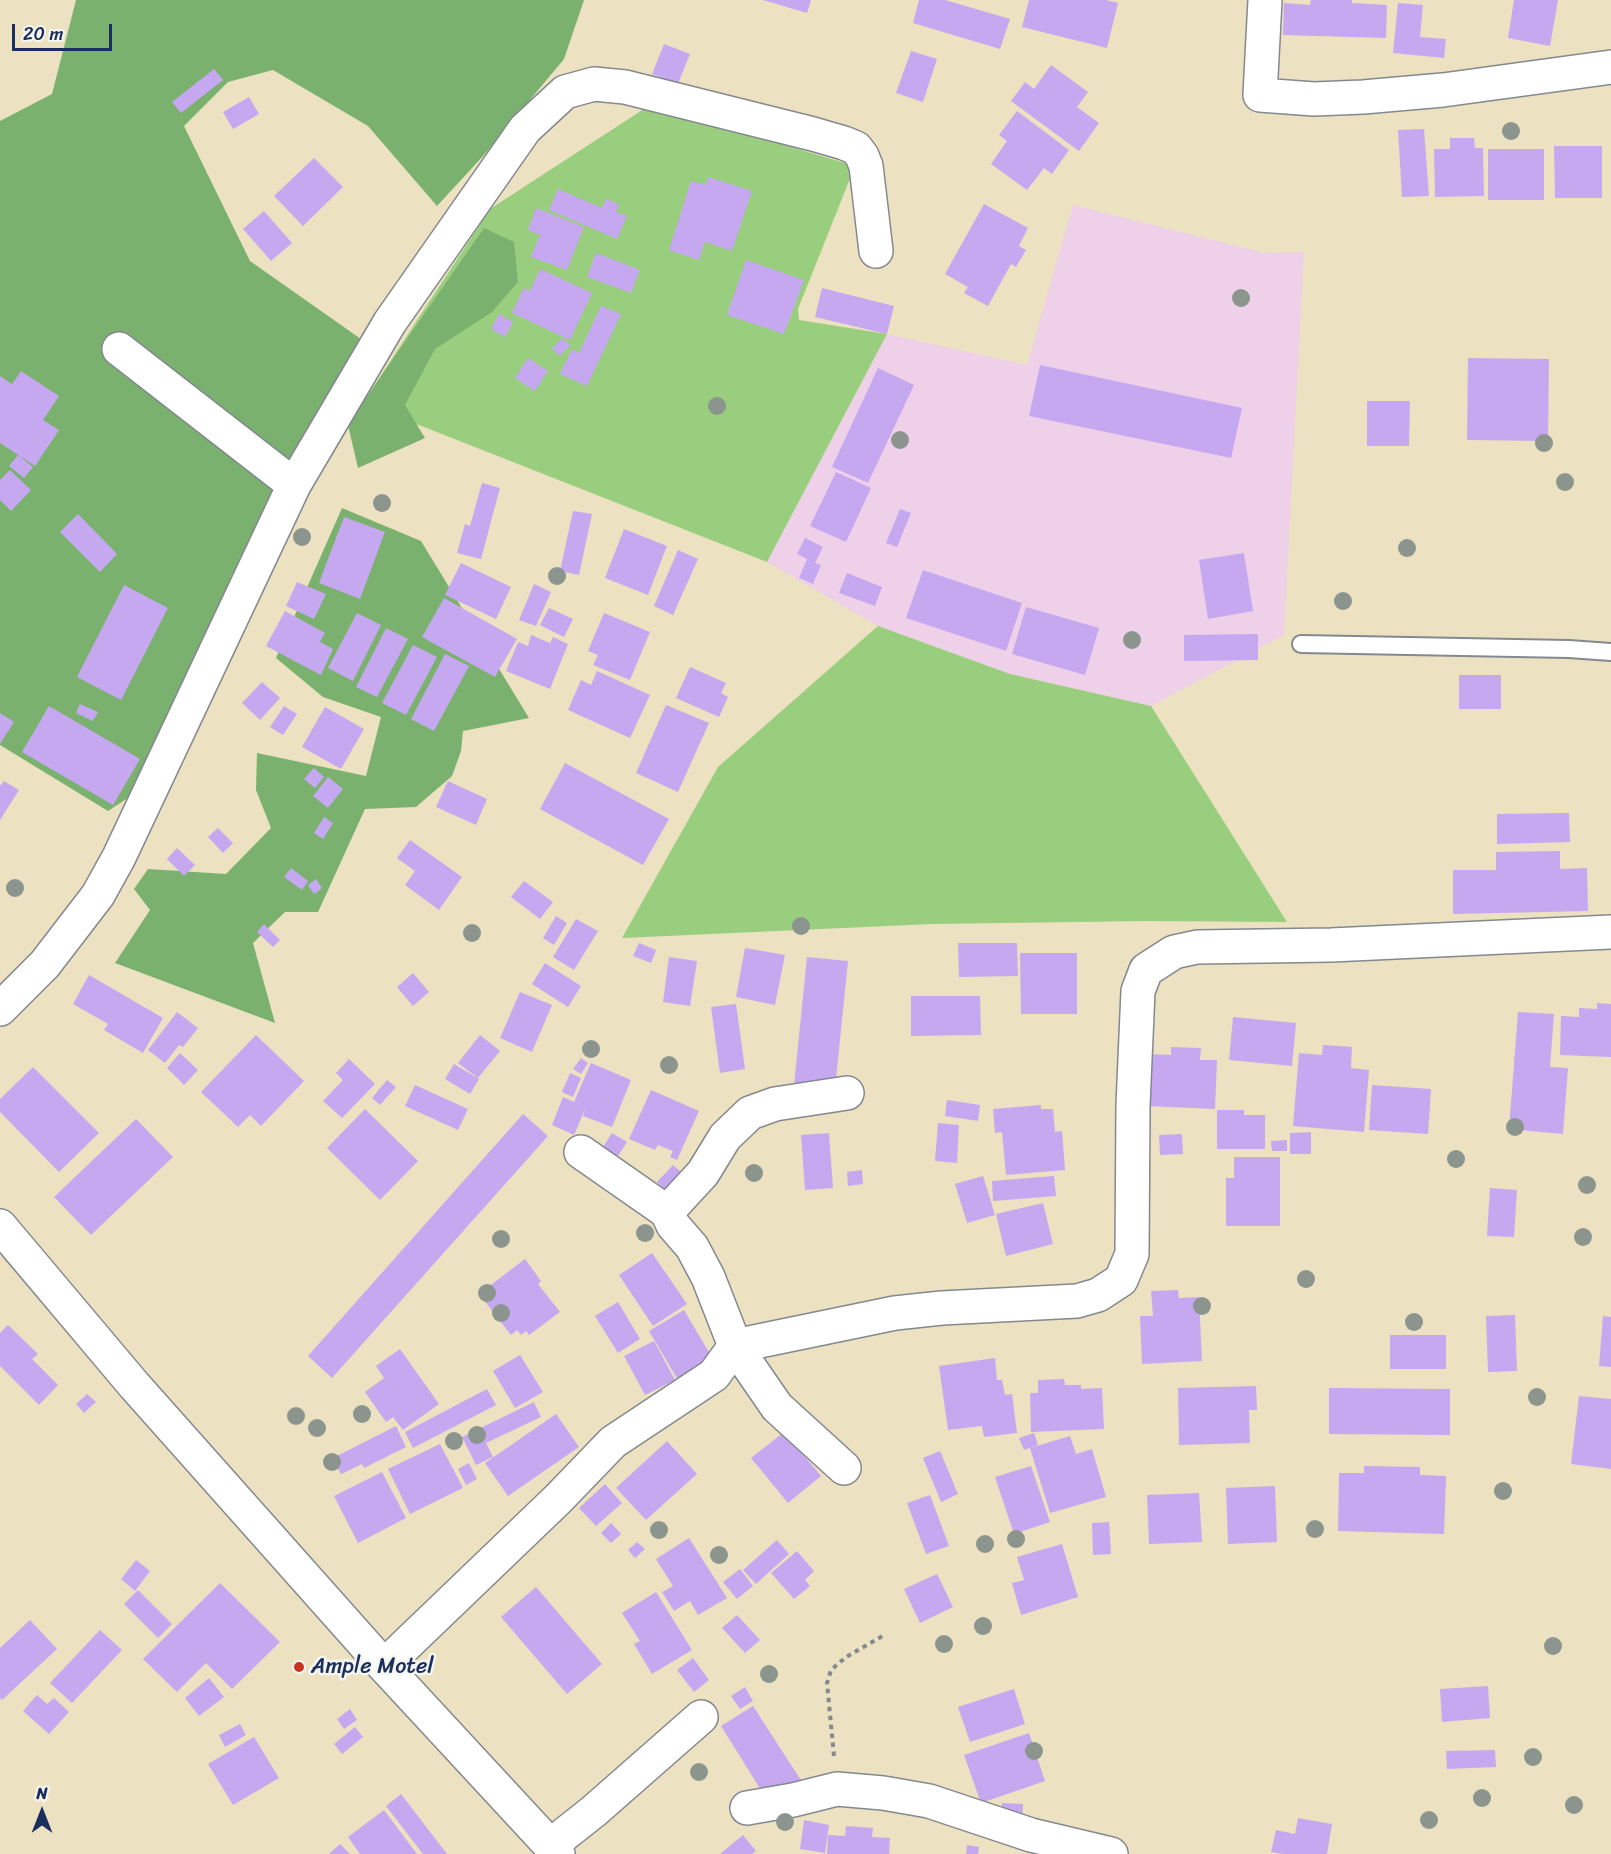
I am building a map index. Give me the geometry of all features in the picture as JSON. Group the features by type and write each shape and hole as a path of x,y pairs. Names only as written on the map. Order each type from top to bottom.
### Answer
{"street":[{"path":"1265,0 1260,95 1314,99 1375,96 1443,90 1611,67"},
{"path":"0,1009 45,964 98,895 294,485 390,322 525,129 566,92 594,84 625,87 844,142 856,148 866,166 876,251"},
{"path":"119,349 294,485"},
{"path":"384,1666 558,1499 613,1442 714,1375 735,1346 895,1313 942,1308 1077,1301 1098,1295 1121,1280 1132,1254 1133,1105 1138,991 1146,969 1174,952 1197,947 1331,945 1611,932"},
{"path":"667,1212 703,1173 725,1137 750,1113 775,1104 847,1093"},
{"path":"581,1152 667,1212 673,1225 692,1247 708,1276 735,1346 777,1407 844,1468"},
{"path":"0,1226 134,1385 384,1666 554,1850 594,1811 701,1717"},
{"path":"747,1808 837,1789 883,1793 929,1801 1031,1835 1111,1854"}],"lane":[{"path":"1301,644 1569,649 1611,652"}],"path":[{"path":"837,1789 827,1683 831,1670 846,1657 886,1634"}],"shaded area":[{"path":"1073,205 1265,253 1304,252 1284,635 1151,706 1010,674 878,626 767,562 887,334 1027,365"}],"green space":[{"path":"76,0 584,0 564,59 484,155 437,206 368,126 273,70 228,82 184,126 250,261 368,344 143,788 108,811 0,745 0,121 52,94"},
{"path":"650,105 855,166 798,309 799,320 887,334 767,562 363,403 490,209"},
{"path":"484,228 514,242 518,282 492,312 435,349 405,405 425,438 358,468 347,421 363,402"},
{"path":"342,508 421,541 529,718 463,731 461,751 452,776 416,807 365,809 318,912 285,912 253,943 275,1023 115,963 150,910 134,889 148,869 226,874 271,828 256,790 257,753 366,776 381,717 323,697 276,658"},
{"path":"878,626 1010,674 1151,706 1287,922 931,924 622,938 718,767"}],"building":[{"path":"763,0 811,0 807,13"},
{"path":"919,0 945,0 1010,19 1000,49 913,23"},
{"path":"1029,0 1106,0 1118,3 1107,48 1022,27"},
{"path":"1311,0 1352,0 1352,3 1387,5 1386,38 1283,35 1284,3 1310,5"},
{"path":"1514,0 1558,0 1550,46 1508,38"},
{"path":"1398,3 1423,5 1420,37 1446,39 1444,58 1393,53"},
{"path":"664,44 690,54 678,84 652,74"},
{"path":"911,51 937,59 923,102 896,93"},
{"path":"1051,65 1088,92 1077,107 1099,123 1079,151 1011,101 1025,82 1034,89"},
{"path":"214,69 223,80 181,113 172,102"},
{"path":"249,97 259,114 233,129 223,112"},
{"path":"1017,111 1069,150 1052,174 1044,168 1027,190 991,164 1007,141 999,135"},
{"path":"1424,129 1429,196 1402,197 1398,130"},
{"path":"1450,138 1474,138 1475,148 1483,148 1484,196 1435,197 1434,149 1450,149"},
{"path":"1554,146 1602,146 1602,198 1555,198"},
{"path":"1488,149 1544,149 1544,200 1488,200"},
{"path":"314,158 343,187 303,226 274,196"},
{"path":"708,177 752,191 732,251 705,242 699,260 669,250 691,181 706,185"},
{"path":"558,189 602,208 606,199 619,204 616,212 627,216 617,239 549,210"},
{"path":"984,204 1028,228 1019,246 1026,250 1016,267 1011,264 988,306 964,293 968,287 945,274"},
{"path":"536,208 584,227 567,270 531,257 540,235 528,230"},
{"path":"264,211 292,243 271,261 243,229"},
{"path":"596,253 640,270 631,293 587,277"},
{"path":"746,260 804,280 784,334 727,315"},
{"path":"540,269 592,293 570,340 512,313 524,288 530,291"},
{"path":"822,288 894,306 887,334 815,317"},
{"path":"601,306 621,314 587,386 560,374 572,349 579,353"},
{"path":"499,314 513,322 505,337 491,329"},
{"path":"562,338 570,345 560,356 552,349"},
{"path":"528,358 548,371 535,391 515,378"},
{"path":"1468,358 1549,359 1548,441 1467,440"},
{"path":"1040,365 1242,408 1231,458 1029,416"},
{"path":"878,368 914,385 868,483 832,467"},
{"path":"21,371 59,396 43,420 59,430 35,466 0,443 0,376 12,384"},
{"path":"1367,401 1410,401 1409,446 1367,446"},
{"path":"18,455 33,467 24,478 9,466"},
{"path":"10,470 31,490 11,511 0,500 0,480"},
{"path":"836,472 871,488 846,542 810,526"},
{"path":"482,483 500,488 481,559 457,553 465,524 470,526"},
{"path":"900,509 911,513 897,547 886,543"},
{"path":"573,511 592,514 579,575 560,571"},
{"path":"78,514 117,554 100,572 60,532"},
{"path":"344,517 385,532 360,599 319,583"},
{"path":"624,529 667,546 648,595 605,578"},
{"path":"805,538 823,547 815,563 821,565 813,584 799,578 807,559 797,554"},
{"path":"678,550 698,559 673,615 654,606"},
{"path":"1244,553 1253,611 1208,619 1199,560"},
{"path":"461,563 511,587 496,619 445,595"},
{"path":"923,570 1022,603 1006,651 906,618"},
{"path":"847,573 882,587 875,606 839,593"},
{"path":"297,582 326,594 314,619 286,606"},
{"path":"534,584 551,592 536,626 519,620"},
{"path":"124,585 168,608 121,700 77,677"},
{"path":"444,598 517,639 495,677 422,637"},
{"path":"1026,607 1099,628 1085,675 1012,654"},
{"path":"549,608 573,619 564,637 540,625"},
{"path":"285,611 325,633 320,642 333,649 321,675 266,646"},
{"path":"357,613 381,625 353,681 328,668"},
{"path":"604,613 650,632 630,680 593,665 598,655 588,651"},
{"path":"386,628 408,639 377,697 356,687"},
{"path":"1258,634 1258,660 1184,661 1184,635"},
{"path":"531,635 550,643 553,637 568,644 550,689 506,671 518,642 528,646"},
{"path":"413,645 437,657 406,715 382,703"},
{"path":"445,654 469,666 434,731 411,719"},
{"path":"690,667 726,683 721,693 728,697 719,717 676,698"},
{"path":"597,671 650,695 630,738 568,710 581,680 591,685"},
{"path":"1459,675 1501,675 1501,709 1459,709"},
{"path":"262,682 280,698 260,720 242,703"},
{"path":"80,704 98,712 93,721 76,713"},
{"path":"666,705 709,723 678,792 636,773"},
{"path":"49,706 140,759 113,805 22,752"},
{"path":"284,706 297,714 283,735 270,727"},
{"path":"325,707 364,729 341,769 302,747"},
{"path":"0,713 14,722 0,744"},
{"path":"565,763 669,819 643,865 540,809"},
{"path":"314,768 324,777 315,788 304,779"},
{"path":"328,777 343,789 328,808 313,796"},
{"path":"4,781 19,790 0,820 0,786"},
{"path":"448,781 487,799 476,825 436,807"},
{"path":"1569,813 1570,842 1497,844 1497,814"},
{"path":"324,817 333,823 323,839 314,833"},
{"path":"218,828 233,843 223,853 208,837"},
{"path":"410,840 462,877 439,910 405,885 415,871 397,858"},
{"path":"177,848 195,865 184,876 167,859"},
{"path":"1560,851 1560,869 1587,868 1588,911 1453,914 1453,870 1496,870 1496,852"},
{"path":"291,868 308,881 302,890 284,877"},
{"path":"316,879 322,888 314,894 308,885"},
{"path":"524,881 553,902 540,919 511,897"},
{"path":"556,916 567,923 554,945 543,938"},
{"path":"576,919 598,931 574,970 553,957"},
{"path":"264,924 280,940 273,947 257,932"},
{"path":"639,943 656,950 651,963 633,956"},
{"path":"958,943 1017,943 1018,976 959,977"},
{"path":"745,948 785,955 775,1005 736,997"},
{"path":"1020,953 1077,953 1077,1014 1021,1014"},
{"path":"669,957 697,961 690,1006 663,1002"},
{"path":"807,957 848,961 835,1089 794,1085"},
{"path":"545,963 581,986 568,1007 532,984"},
{"path":"413,973 429,992 413,1006 397,987"},
{"path":"89,975 163,1018 143,1053 104,1030 108,1024 73,1004"},
{"path":"520,992 552,1005 532,1052 500,1038"},
{"path":"911,996 980,996 981,1035 911,1036"},
{"path":"1597,1003 1611,1004 1611,1057 1560,1055 1561,1016 1579,1017 1579,1008 1597,1009"},
{"path":"736,1004 745,1069 720,1073 711,1007"},
{"path":"177,1012 198,1028 183,1047 179,1045 165,1063 148,1050"},
{"path":"1518,1012 1554,1014 1550,1067 1568,1068 1563,1134 1509,1129"},
{"path":"1233,1017 1296,1023 1292,1066 1229,1060"},
{"path":"256,1035 304,1081 261,1126 250,1115 238,1127 201,1092"},
{"path":"480,1035 500,1051 478,1078 458,1063"},
{"path":"1323,1045 1352,1047 1351,1068 1369,1070 1364,1132 1293,1126 1299,1053 1322,1055"},
{"path":"1171,1047 1201,1048 1200,1060 1217,1060 1215,1109 1146,1106 1149,1054 1171,1055"},
{"path":"180,1053 198,1070 184,1085 167,1068"},
{"path":"581,1058 588,1063 581,1074 573,1069"},
{"path":"349,1059 375,1084 342,1118 323,1101 343,1080 336,1073"},
{"path":"591,1063 631,1080 612,1127 583,1116 586,1107 574,1135 552,1125 563,1097 574,1102"},
{"path":"454,1064 479,1079 470,1094 445,1079"},
{"path":"33,1067 99,1133 59,1172 0,1112 0,1099"},
{"path":"570,1073 581,1078 573,1097 562,1092"},
{"path":"387,1080 396,1087 380,1105 372,1098"},
{"path":"415,1085 468,1109 458,1130 405,1106"},
{"path":"1372,1085 1431,1089 1428,1134 1369,1130"},
{"path":"651,1090 699,1111 677,1160 670,1157 673,1151 658,1145 655,1150 629,1139"},
{"path":"947,1100 980,1105 978,1121 945,1116"},
{"path":"1041,1105 1041,1109 1053,1109 1055,1132 1062,1131 1065,1170 1006,1175 1002,1132 995,1133 993,1109"},
{"path":"365,1109 418,1161 380,1200 327,1148"},
{"path":"1217,1110 1244,1110 1244,1115 1265,1115 1265,1149 1217,1149"},
{"path":"523,1114 548,1136 332,1378 308,1356"},
{"path":"136,1119 173,1157 91,1235 54,1197"},
{"path":"938,1123 959,1125 957,1163 935,1161"},
{"path":"1311,1132 1311,1154 1290,1154 1290,1133"},
{"path":"612,1133 627,1142 616,1159 601,1150"},
{"path":"829,1133 833,1188 805,1190 801,1135"},
{"path":"1182,1134 1183,1154 1160,1155 1159,1135"},
{"path":"1287,1140 1287,1151 1272,1151 1271,1141"},
{"path":"1234,1157 1280,1157 1280,1226 1226,1226 1226,1178 1234,1178"},
{"path":"673,1165 687,1177 671,1195 657,1182"},
{"path":"862,1170 863,1184 848,1186 847,1172"},
{"path":"983,1176 995,1215 967,1223 955,1184"},
{"path":"1054,1176 1056,1196 993,1201 992,1181"},
{"path":"1490,1188 1517,1190 1514,1237 1487,1236"},
{"path":"1043,1203 1053,1244 1006,1256 996,1214"},
{"path":"652,1253 687,1304 653,1326 619,1275"},
{"path":"525,1259 541,1281 538,1284 560,1312 529,1335 526,1331 521,1335 517,1330 511,1335 479,1294"},
{"path":"1178,1290 1179,1298 1199,1297 1202,1361 1142,1364 1140,1316 1153,1316 1151,1291"},
{"path":"618,1302 640,1339 618,1353 595,1316"},
{"path":"684,1310 713,1359 678,1380 649,1331"},
{"path":"1515,1315 1517,1371 1488,1372 1486,1316"},
{"path":"1603,1316 1611,1317 1611,1367 1599,1366"},
{"path":"8,1325 38,1354 32,1359 58,1385 39,1405 0,1366 0,1333"},
{"path":"1390,1335 1446,1335 1446,1369 1390,1369"},
{"path":"654,1341 675,1380 645,1395 624,1356"},
{"path":"400,1349 439,1404 403,1430 393,1417 386,1422 365,1392 384,1378 376,1366"},
{"path":"520,1355 543,1392 515,1408 493,1371"},
{"path":"995,1358 997,1380 1002,1380 1005,1395 1012,1394 1017,1433 984,1437 982,1426 948,1430 939,1366"},
{"path":"1064,1379 1065,1385 1081,1385 1081,1389 1102,1388 1104,1429 1031,1432 1030,1393 1038,1393 1038,1380"},
{"path":"1256,1386 1257,1410 1249,1410 1250,1443 1179,1445 1178,1388"},
{"path":"1329,1388 1450,1389 1450,1435 1329,1434"},
{"path":"487,1389 496,1405 413,1448 405,1432"},
{"path":"87,1394 96,1402 84,1413 76,1404"},
{"path":"1579,1396 1611,1399 1611,1469 1571,1464"},
{"path":"534,1402 541,1417 486,1443 493,1457 476,1465 462,1437"},
{"path":"556,1414 579,1447 508,1496 485,1463"},
{"path":"396,1426 406,1447 364,1468 362,1464 341,1474 333,1458"},
{"path":"784,1432 821,1476 788,1503 751,1458"},
{"path":"1034,1433 1038,1445 1024,1450 1019,1438"},
{"path":"1070,1436 1076,1454 1092,1449 1106,1497 1050,1513 1030,1448"},
{"path":"667,1441 697,1474 646,1520 616,1488"},
{"path":"440,1444 463,1488 410,1514 388,1469"},
{"path":"940,1451 958,1494 941,1502 923,1458"},
{"path":"469,1463 477,1479 466,1485 458,1469"},
{"path":"1031,1466 1050,1522 1014,1534 995,1477"},
{"path":"1364,1466 1420,1467 1420,1475 1446,1476 1444,1534 1338,1531 1339,1473 1364,1473"},
{"path":"382,1472 406,1518 358,1543 334,1496"},
{"path":"605,1484 622,1503 596,1526 579,1508"},
{"path":"1275,1486 1277,1542 1228,1544 1226,1488"},
{"path":"1199,1493 1202,1542 1149,1544 1147,1495"},
{"path":"930,1495 949,1546 926,1554 907,1503"},
{"path":"1109,1522 1111,1554 1093,1555 1092,1523"},
{"path":"611,1523 621,1534 611,1543 601,1533"},
{"path":"689,1538 727,1598 698,1615 690,1601 674,1611 662,1592 673,1586 656,1559"},
{"path":"777,1540 789,1554 756,1584 743,1570"},
{"path":"637,1542 645,1549 635,1558 628,1550"},
{"path":"1062,1544 1078,1597 1021,1615 1012,1583 1024,1580 1017,1557"},
{"path":"797,1551 814,1571 805,1580 810,1586 794,1599 771,1573"},
{"path":"136,1560 150,1571 135,1591 121,1579"},
{"path":"740,1569 753,1586 737,1599 723,1582"},
{"path":"937,1574 953,1607 920,1623 904,1589"},
{"path":"220,1583 280,1642 232,1689 206,1663 177,1692 143,1659"},
{"path":"536,1587 602,1664 567,1694 501,1617"},
{"path":"138,1590 172,1624 158,1638 124,1604"},
{"path":"656,1592 692,1650 652,1674 634,1644 640,1641 622,1613"},
{"path":"737,1615 760,1640 745,1653 722,1628"},
{"path":"30,1620 57,1649 2,1700 0,1698 0,1648"},
{"path":"100,1630 122,1650 72,1703 50,1683"},
{"path":"693,1658 709,1680 694,1692 677,1670"},
{"path":"209,1678 224,1697 199,1716 185,1698"},
{"path":"1488,1686 1490,1718 1442,1722 1440,1689"},
{"path":"745,1687 753,1701 740,1709 731,1696"},
{"path":"1014,1689 1025,1724 970,1742 958,1707"},
{"path":"37,1695 47,1704 54,1698 69,1712 49,1734 23,1711"},
{"path":"753,1706 804,1785 771,1806 721,1726"},
{"path":"350,1709 357,1720 344,1729 337,1719"},
{"path":"240,1724 246,1735 225,1747 219,1735"},
{"path":"355,1727 363,1737 342,1754 334,1744"},
{"path":"1029,1733 1045,1781 981,1803 964,1755"},
{"path":"254,1737 279,1778 233,1805 208,1764"},
{"path":"1495,1750 1496,1767 1447,1769 1446,1751"},
{"path":"401,1794 447,1854 423,1854 386,1806"},
{"path":"1002,1803 1023,1804 1022,1824 1001,1822"},
{"path":"384,1810 417,1854 360,1854 348,1837"},
{"path":"1298,1818 1332,1824 1327,1854 1271,1852 1276,1830 1295,1834"},
{"path":"804,1820 829,1825 825,1853 800,1849"},
{"path":"846,1826 873,1828 872,1837 890,1838 889,1854 827,1854 828,1835 845,1836"},
{"path":"743,1835 756,1851 752,1854 720,1854"},
{"path":"340,1844 350,1854 329,1854"},
{"path":"967,1845 979,1847 978,1854 966,1854"}],"place":[{"name":"Ample Motel","path":"299,1667"}]}
